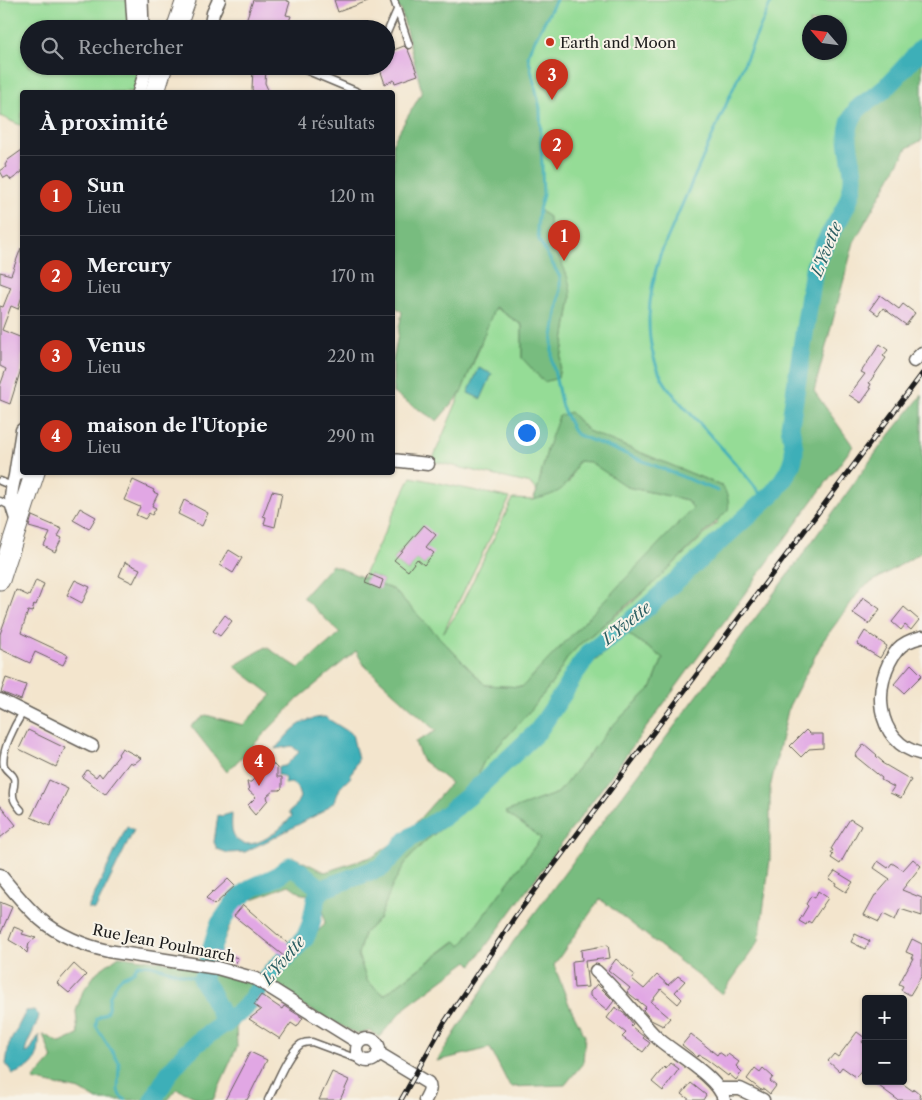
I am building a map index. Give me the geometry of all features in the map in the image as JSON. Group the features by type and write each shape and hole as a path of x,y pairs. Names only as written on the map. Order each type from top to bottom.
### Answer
{"main road":[{"path":"179,20 186,0"},
{"path":"156,90 160,75"},
{"path":"0,580 34,475"}],"street":[{"path":"132,0 133,20"},
{"path":"140,0 141,20"},
{"path":"212,20 219,0"},
{"path":"140,90 144,75"},
{"path":"18,524 6,504 16,478 20,446"},
{"path":"395,460 428,464"},
{"path":"922,637 911,640 899,648 886,670 881,705 887,729 897,742 914,752 922,754"},
{"path":"0,700 92,746"},
{"name":"Rue Jean Poulmarch","path":"0,875 40,920 57,931 92,948 202,965 256,979 359,1043"},
{"path":"596,971 614,988 659,1040 683,1057 722,1094 740,1089 763,1100"},
{"path":"368,1039 374,1041 378,1046 378,1053 372,1060 362,1059 358,1053 359,1043 368,1039"},
{"path":"378,1053 428,1083 430,1086 429,1093 424,1100"}],"lane":[{"path":"394,0 410,45"},
{"path":"393,20 397,10"},
{"path":"317,75 353,90"},
{"path":"0,481 16,478"},
{"path":"21,810 13,800 12,793 15,781 14,777 4,766 3,757 4,749 23,712"},
{"path":"268,1100 291,1055 299,1045 305,1042 312,1042 362,1059"}],"green space":[{"path":"0,0 129,0 131,20 20,20 20,75 139,75 135,90 20,90 20,125 0,116"},
{"path":"389,0 556,0 531,47 529,56 540,108 543,195 539,210 549,217 552,239 567,277 571,298 558,378 544,382 522,358 522,325 495,307 461,393 437,421 395,394 395,350 402,312 395,307 395,139 422,92 401,10"},
{"path":"556,0 922,0 922,48 882,91 858,107 848,150 853,176 852,188 849,199 814,269 790,426 794,455 788,472 774,492 635,618 589,653 538,731 488,778 479,772 483,763 530,711 552,683 568,657 580,644 632,603 717,523 722,486 588,431 570,412 548,446 537,492 531,484 432,461 477,354 494,307 522,325 522,358 558,378 571,298 548,230 549,217 539,210 543,195 540,108 528,56"},
{"path":"922,49 922,140 907,148 854,242 814,391 853,446 472,965 468,961 406,1007 379,1037 370,1031 357,1034 265,986 325,924 321,895 302,894 289,885 245,902 231,922 215,963 199,957 234,894 293,857 325,872 374,856 406,834 451,783 422,760 415,742 436,731 364,665 356,651 299,698 227,772 191,726 206,715 243,725 272,695 234,666 266,647 299,668 340,633 303,597 332,565 394,590 485,685 522,687 693,508 687,500 627,487 590,462 578,461 570,478 562,488 551,495 533,500 548,446 559,416 570,412 588,431 722,486 728,498 728,510 655,582 580,644 568,657 552,683 530,711 483,763 479,772 488,778 538,731 589,653 635,618 774,492 786,475 792,454 790,426 814,269 825,243 847,203 852,186 852,168 848,141 849,123 859,107 883,91","holes":["627,633 663,658 652,687 611,727 558,793 505,812 541,838 461,946 456,941 384,995 367,981 358,955 364,933 379,919 393,884 406,862 424,842 463,812 492,779 538,736 588,667"]},
{"path":"922,395 922,552 862,588 823,641 789,706 770,788 770,860 759,941 722,994 600,899 554,965 570,1007 585,1036 583,1063 565,1085 510,1087 490,1048 437,1061 513,942 801,557 880,447"},
{"path":"578,461 590,461 627,487 687,500 694,508 523,687 485,685 394,590 381,585 383,580 369,574 367,579 363,577 411,477 510,498 443,633 457,613 513,499 533,500 569,482","holes":["423,526 435,535 426,547 433,553 424,565 417,559 408,571 394,560 403,548 408,552 414,537"]},
{"path":"627,633 663,658 652,687 611,727 558,793 506,812 541,838 461,946 455,941 384,995 367,981 358,955 364,933 379,919 393,884 406,862 424,842 463,812 492,779 538,736 588,667"},
{"path":"119,956 201,966 265,986 236,1026 237,1047 213,1100 201,1100 177,1089 168,1100 97,1100 80,1090 33,1080 52,1059 43,1034 60,1043 78,1035 76,1011 83,991 97,972"}],"water":[{"path":"479,368 492,374 481,399 468,393"},
{"path":"325,717 352,734 358,759 350,778 340,788 335,801 322,812 245,852 228,853 217,849 214,842 218,815 222,816 232,813 234,836 243,843 250,844 275,833 292,816 289,812 295,807 300,797 297,787 291,783 285,784 283,776 278,775 278,767 285,766 299,752 292,746 275,749 291,731 302,723"},
{"path":"127,826 134,830 95,910 88,908"},
{"path":"34,1010 39,1015 25,1053 29,1052 39,1035 37,1056 31,1065 13,1074 6,1064 9,1044 26,1011"}],"building":[{"path":"253,0 285,0 290,2 286,15 291,16 289,20 246,20"},
{"path":"334,0 368,0 368,1 338,12"},
{"path":"404,46 408,50 418,75 395,83 394,80 385,84 382,75 395,75 395,50"},
{"path":"253,75 266,75 265,83 268,90 252,89"},
{"path":"20,151 20,173 11,180 8,176 4,178 0,171 6,167 5,165 8,160"},
{"path":"20,251 20,302 18,309 11,306 2,330 20,337 20,372 10,404 0,400 0,386 6,369 0,366 0,306 3,307 11,287 0,283 0,272 11,275"},
{"path":"880,295 899,309 903,304 915,313 906,325 883,308 878,315 870,309"},
{"path":"880,344 888,350 883,356 886,358 869,383 871,384 869,388 871,389 861,403 849,395 865,374 861,372"},
{"path":"133,480 154,490 153,492 158,494 152,506 156,508 152,515 149,513 145,519 136,515 140,507 124,500"},
{"path":"272,491 282,493 275,527 264,524 266,517 263,516"},
{"path":"184,500 208,513 202,526 178,514"},
{"path":"80,508 96,517 89,529 73,520"},
{"path":"32,516 62,529 58,536 62,538 55,552 44,546 50,533 29,527"},
{"path":"424,525 436,535 426,547 434,553 424,565 417,559 408,571 394,560"},
{"path":"229,550 242,558 233,573 220,565"},
{"path":"125,562 140,569 133,583 119,576"},
{"path":"369,574 383,580 380,589 365,583"},
{"path":"36,580 44,584 32,612 28,611 21,633 68,655 63,665 35,652 30,663 0,649 0,634 16,590 29,596"},
{"path":"75,580 90,587 82,603 67,595"},
{"path":"863,597 880,609 869,624 853,613"},
{"path":"904,607 919,620 911,630 905,625 901,630 892,622"},
{"path":"225,615 232,621 220,636 213,631"},
{"path":"865,631 887,646 880,658 857,644"},
{"path":"911,664 922,675 904,693 894,684"},
{"path":"6,678 26,685 21,700 1,692"},
{"path":"28,730 65,748 56,767 19,749"},
{"path":"806,730 810,734 823,734 823,748 809,749 801,757 790,746"},
{"path":"864,744 877,755 882,763 911,780 901,798 890,793 894,787 881,780 882,778 855,756"},
{"path":"122,748 141,758 134,764 130,762 105,794 82,777 87,770 96,777 99,773 102,777 119,755"},
{"path":"270,761 277,768 277,777 282,777 282,788 274,790 267,796 268,800 255,815 248,805 256,797 249,791 247,782 251,782 258,775 264,774 263,768"},
{"path":"49,780 68,789 50,826 31,817"},
{"path":"0,805 16,825 0,838"},
{"path":"850,819 861,826 840,864 831,858 833,850 831,849"},
{"path":"913,859 921,866 902,890 922,898 922,916 900,909 895,920 883,914 879,922 864,915 875,895 890,879 874,868 878,861 888,868 892,863 903,870"},
{"path":"835,871 853,882 846,892 829,879"},
{"path":"228,879 235,886 214,905 206,898"},
{"path":"818,891 828,898 811,923 808,921 806,925 799,921 808,906 806,904 811,896 815,898"},
{"path":"0,902 12,907 0,935"},
{"path":"243,905 292,947 285,957 234,916"},
{"path":"14,927 24,931 22,934 36,938 29,943 27,953 9,940"},
{"path":"855,934 870,941 865,949 851,942"},
{"path":"912,939 922,944 922,975 910,995 901,990 903,986 899,984 913,958 911,958 913,955 906,952"},
{"path":"608,945 610,958 585,961 588,987 574,988 572,963 573,961 582,960 581,950"},
{"path":"214,951 238,958 235,965 212,956"},
{"path":"616,959 635,975 632,979 644,989 657,975 668,985 678,976 685,981 675,992 682,999 678,1004 661,989 651,1002 670,1018 663,1026 651,1020 643,1010 646,1007 627,992 630,988 608,970"},
{"path":"74,964 86,975 69,993 57,983"},
{"path":"597,984 614,1001 607,1010 590,996 590,992"},
{"path":"261,995 282,1009 284,1006 303,1018 297,1027 291,1023 280,1039 249,1019 261,1010 254,1005"},
{"path":"615,1007 626,1015 633,1024 631,1026 650,1043 643,1052 622,1037 626,1033 607,1018"},
{"path":"857,1032 862,1036 862,1069 856,1077 842,1067 839,1071 828,1061 834,1054 838,1057"},
{"path":"691,1034 717,1055 719,1052 726,1057 728,1054 739,1062 736,1066 742,1072 736,1080 706,1059 699,1055 697,1057 682,1045"},
{"path":"250,1052 267,1060 247,1100 225,1100"},
{"path":"671,1063 679,1069 663,1091 652,1082 664,1067 666,1069"},
{"path":"755,1068 760,1072 763,1068 773,1077 770,1081 776,1086 770,1094 764,1089 761,1090 747,1079"},
{"path":"332,1072 349,1080 340,1100 319,1100"},
{"path":"691,1083 706,1095 703,1100 690,1100 682,1094"},
{"path":"877,1085 905,1085 920,1094 919,1096 922,1100 898,1100"}],"waterway":[{"path":"556,0 528,56 540,108 543,195 537,227 539,240 560,277 560,293 552,343 552,361 562,407 576,434 718,491"},
{"path":"765,500 734,461 680,402 662,378 652,348 649,317 652,286 660,255 772,0"},
{"name":"L'Yvette","path":"153,1100 169,1073 184,1055 198,1042 245,1008 268,976 305,938 311,924 316,899 322,889 382,867 408,839 443,817 469,796 538,731 589,653 635,618 774,492 793,461 794,449 790,426 814,269 825,242 841,216 852,188 853,170 848,138 850,122 857,110 883,90 922,48"},
{"path":"226,1024 202,980 219,925 236,900 252,888 276,877 290,866 294,867 322,889"},
{"path":"126,1100 120,1096 118,1090 119,1063 96,1026 97,1018 106,1013 110,995 118,981 133,972 139,964 151,965 202,980"}],"railway":[{"path":"401,1100 444,1023 515,917 922,374"}],"place":[{"name":"Earth and Moon","path":"550,42"},
{"name":"Venus","path":"552,100"},
{"name":"Mercury","path":"557,170"},
{"name":"Sun","path":"564,261"},
{"name":"maison de l'Utopie","path":"259,786"}]}
